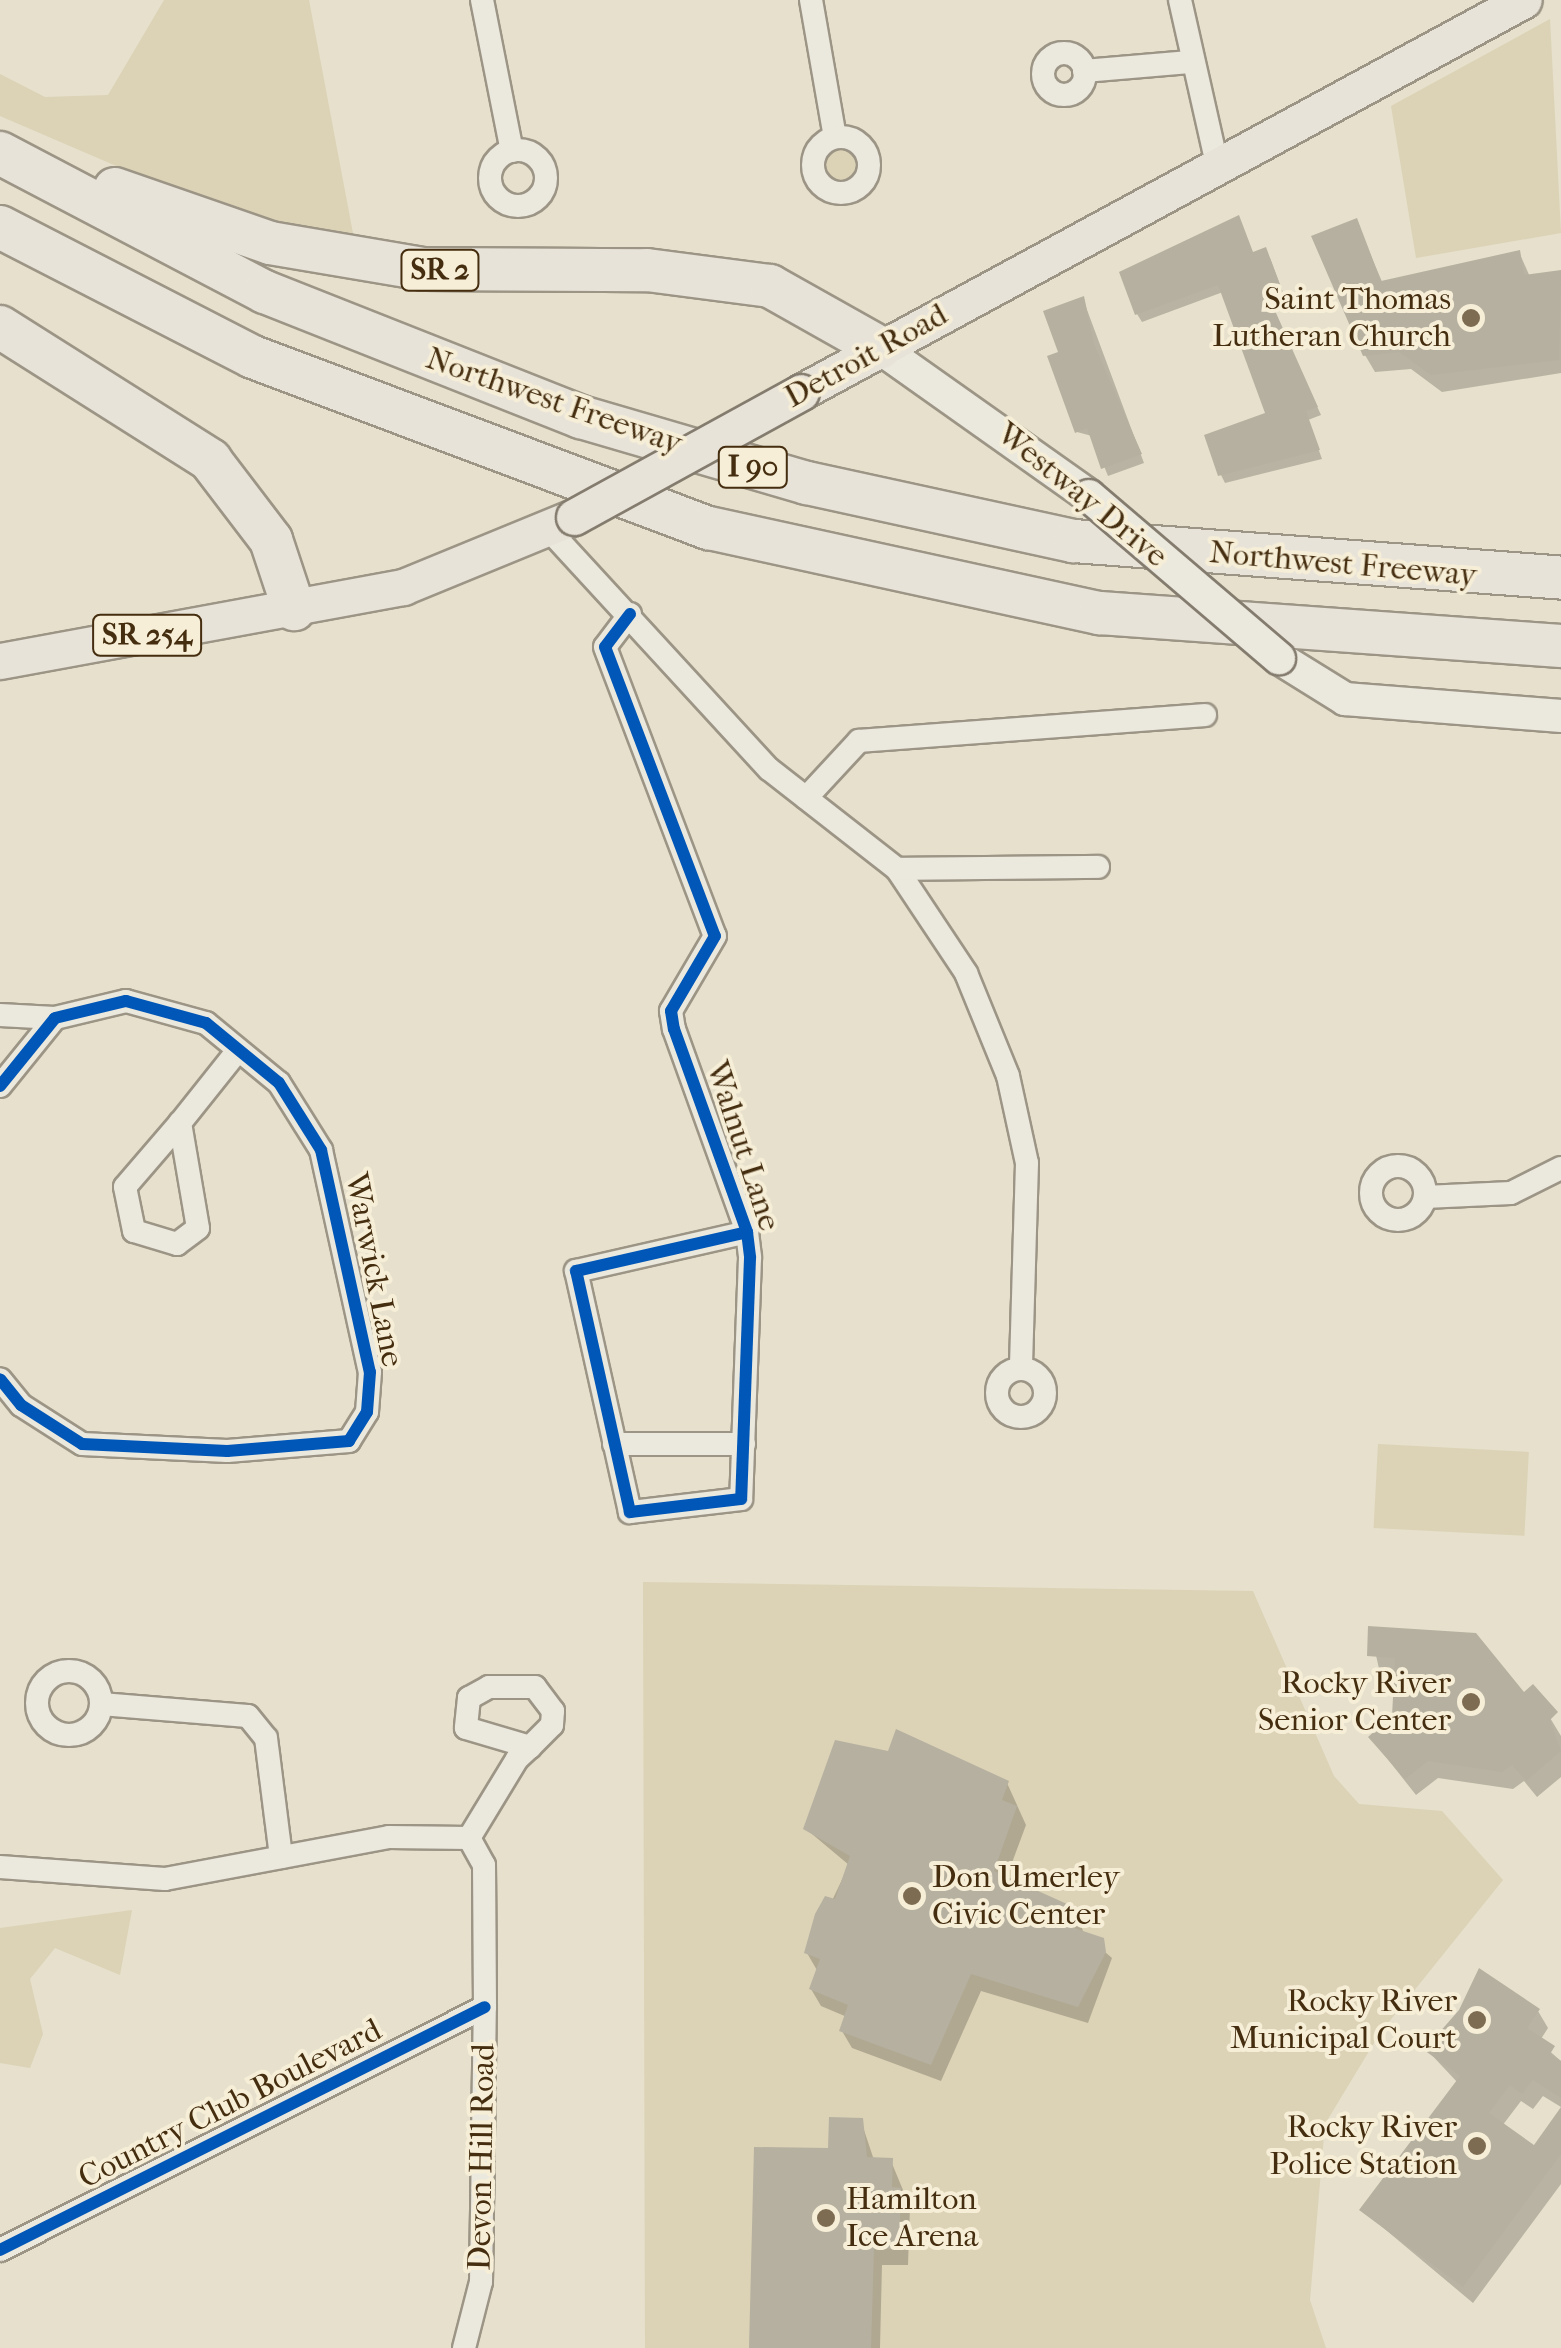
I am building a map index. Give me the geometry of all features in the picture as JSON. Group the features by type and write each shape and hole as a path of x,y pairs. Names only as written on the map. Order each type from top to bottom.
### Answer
{"highway":[{"name":"SR 2","path":"0,151 270,243 424,270 647,270 770,286 880,348"},
{"name":"Northwest Freeway","path":"0,151 265,292 581,418 807,483 1074,540 1561,578"},
{"name":"Northwest Freeway","path":"0,226 253,357 709,528 1100,613 1561,646"},
{"path":"0,327 210,460 271,540 294,609"}],"main road":[{"name":"Detroit Road","path":"0,661 402,586 561,523 1524,0"},
{"name":"Westway Drive","path":"880,348 1089,496 1280,658 1345,699 1561,716"}],"street":[{"path":"482,0 512,151"},
{"path":"811,0 835,138"},
{"path":"1180,0 1190,62 1218,164"},
{"path":"1084,71 1190,62"},
{"path":"561,523 630,614 806,798 897,869 966,973 1008,1076 1027,1163 1020,1369"},
{"name":"Walnut Lane","path":"630,614 605,648 715,936 672,1012 674,1029 747,1232 740,1498 630,1512 576,1271 747,1232"},
{"path":"806,798 859,741 1205,714"},
{"path":"897,869 1098,868"},
{"name":"Warwick Lane","path":"0,1014 55,1018 126,1002 206,1023 235,1054 279,1083 322,1150 370,1372 367,1412 349,1441 227,1451 82,1444 21,1405 0,1378"},
{"path":"0,1086 55,1018"},
{"path":"180,1123 198,1228 177,1244 134,1231 125,1187 235,1054"},
{"path":"1425,1197 1512,1193 1561,1168"},
{"path":"614,1444 744,1444"},
{"path":"102,1704 248,1716 266,1738 282,1856"},
{"path":"0,1867 166,1879 389,1837 469,1838 530,1747"},
{"name":"Devon Hill Road","path":"464,2348 481,2282 485,2007 484,1865 469,1838"},
{"name":"Country Club Boulevard","path":"0,2250 485,2007"}],"shaded area":[{"path":"164,0 309,0 355,244 214,208 0,116 0,74 45,97 108,95"},
{"path":"1550,19 1561,233 1416,258 1391,106"},
{"path":"840,148 851,153 856,164 851,175 840,180 829,175 824,164 829,153"},
{"path":"1378,1444 1529,1452 1524,1536 1374,1528"},
{"path":"643,1582 1253,1591 1334,1776 1359,1804 1442,1811 1503,1880 1380,2033 1325,2124 1310,2300 1326,2348 645,2348"},
{"path":"132,1910 120,1975 55,1948 30,1979 43,2034 30,2068 0,2063 0,1928"}],"building":[{"path":"1239,215 1253,252 1266,247 1282,290 1268,295 1318,407 1306,411 1320,450 1218,476 1204,435 1265,413 1218,285 1135,315 1119,272"},
{"path":"1357,218 1381,281 1520,250 1524,275 1561,270 1559,360 1431,375 1399,352 1363,356 1311,236"},
{"path":"1084,296 1094,344 1142,454 1101,469 1087,428 1075,433 1047,356 1058,352 1043,311"},
{"name":"Rocky River Senior Center","path":"1368,1626 1476,1633 1524,1692 1533,1684 1558,1712 1550,1720 1561,1751 1526,1781 1512,1765 1502,1772 1428,1761 1405,1779 1368,1737 1392,1716 1395,1658 1367,1656"},
{"name":"Don Umerley Civic Center","path":"896,1729 1009,1781 1002,1800 1017,1806 994,1871 1078,1909 1071,1927 1104,1938 1106,1952 1078,2007 971,1974 931,2065 839,2031 848,2005 809,1989 820,1959 804,1953 815,1914 825,1896 835,1899 850,1856 803,1829 835,1740 888,1751"},
{"path":"1479,1968 1540,2009 1527,2028 1555,2046 1550,2054 1561,2061 1561,2098 1533,2080 1522,2094 1510,2085 1489,2113 1534,2145 1561,2107 1561,2154 1463,2287 1359,2210 1460,2076 1424,2050 1459,2010"},
{"name":"Hamilton Ice Arena","path":"829,2117 863,2118 867,2157 893,2158 892,2187 901,2188 899,2249 874,2248 871,2348 749,2348 754,2147 828,2148"}],"cycle path":[{"path":"630,614 605,647 715,936 671,1011 674,1029 747,1232 750,1258 741,1499 630,1512 576,1271 747,1232"},
{"path":"0,1086 55,1018 126,1001 206,1023 279,1083 321,1150 370,1372 367,1412 349,1441 227,1451 82,1444 21,1405 0,1379"},
{"path":"0,2250 485,2007"}],"place":[{"name":"Saint Thomas Lutheran Church","path":"1471,318"},
{"name":"Rocky River Senior Center","path":"1471,1702"},
{"name":"Don Umerley Civic Center","path":"912,1896"},
{"name":"Rocky River Municipal Court","path":"1477,2020"},
{"name":"Rocky River Police Station","path":"1477,2146"},
{"name":"Hamilton Ice Arena","path":"826,2218"}]}
